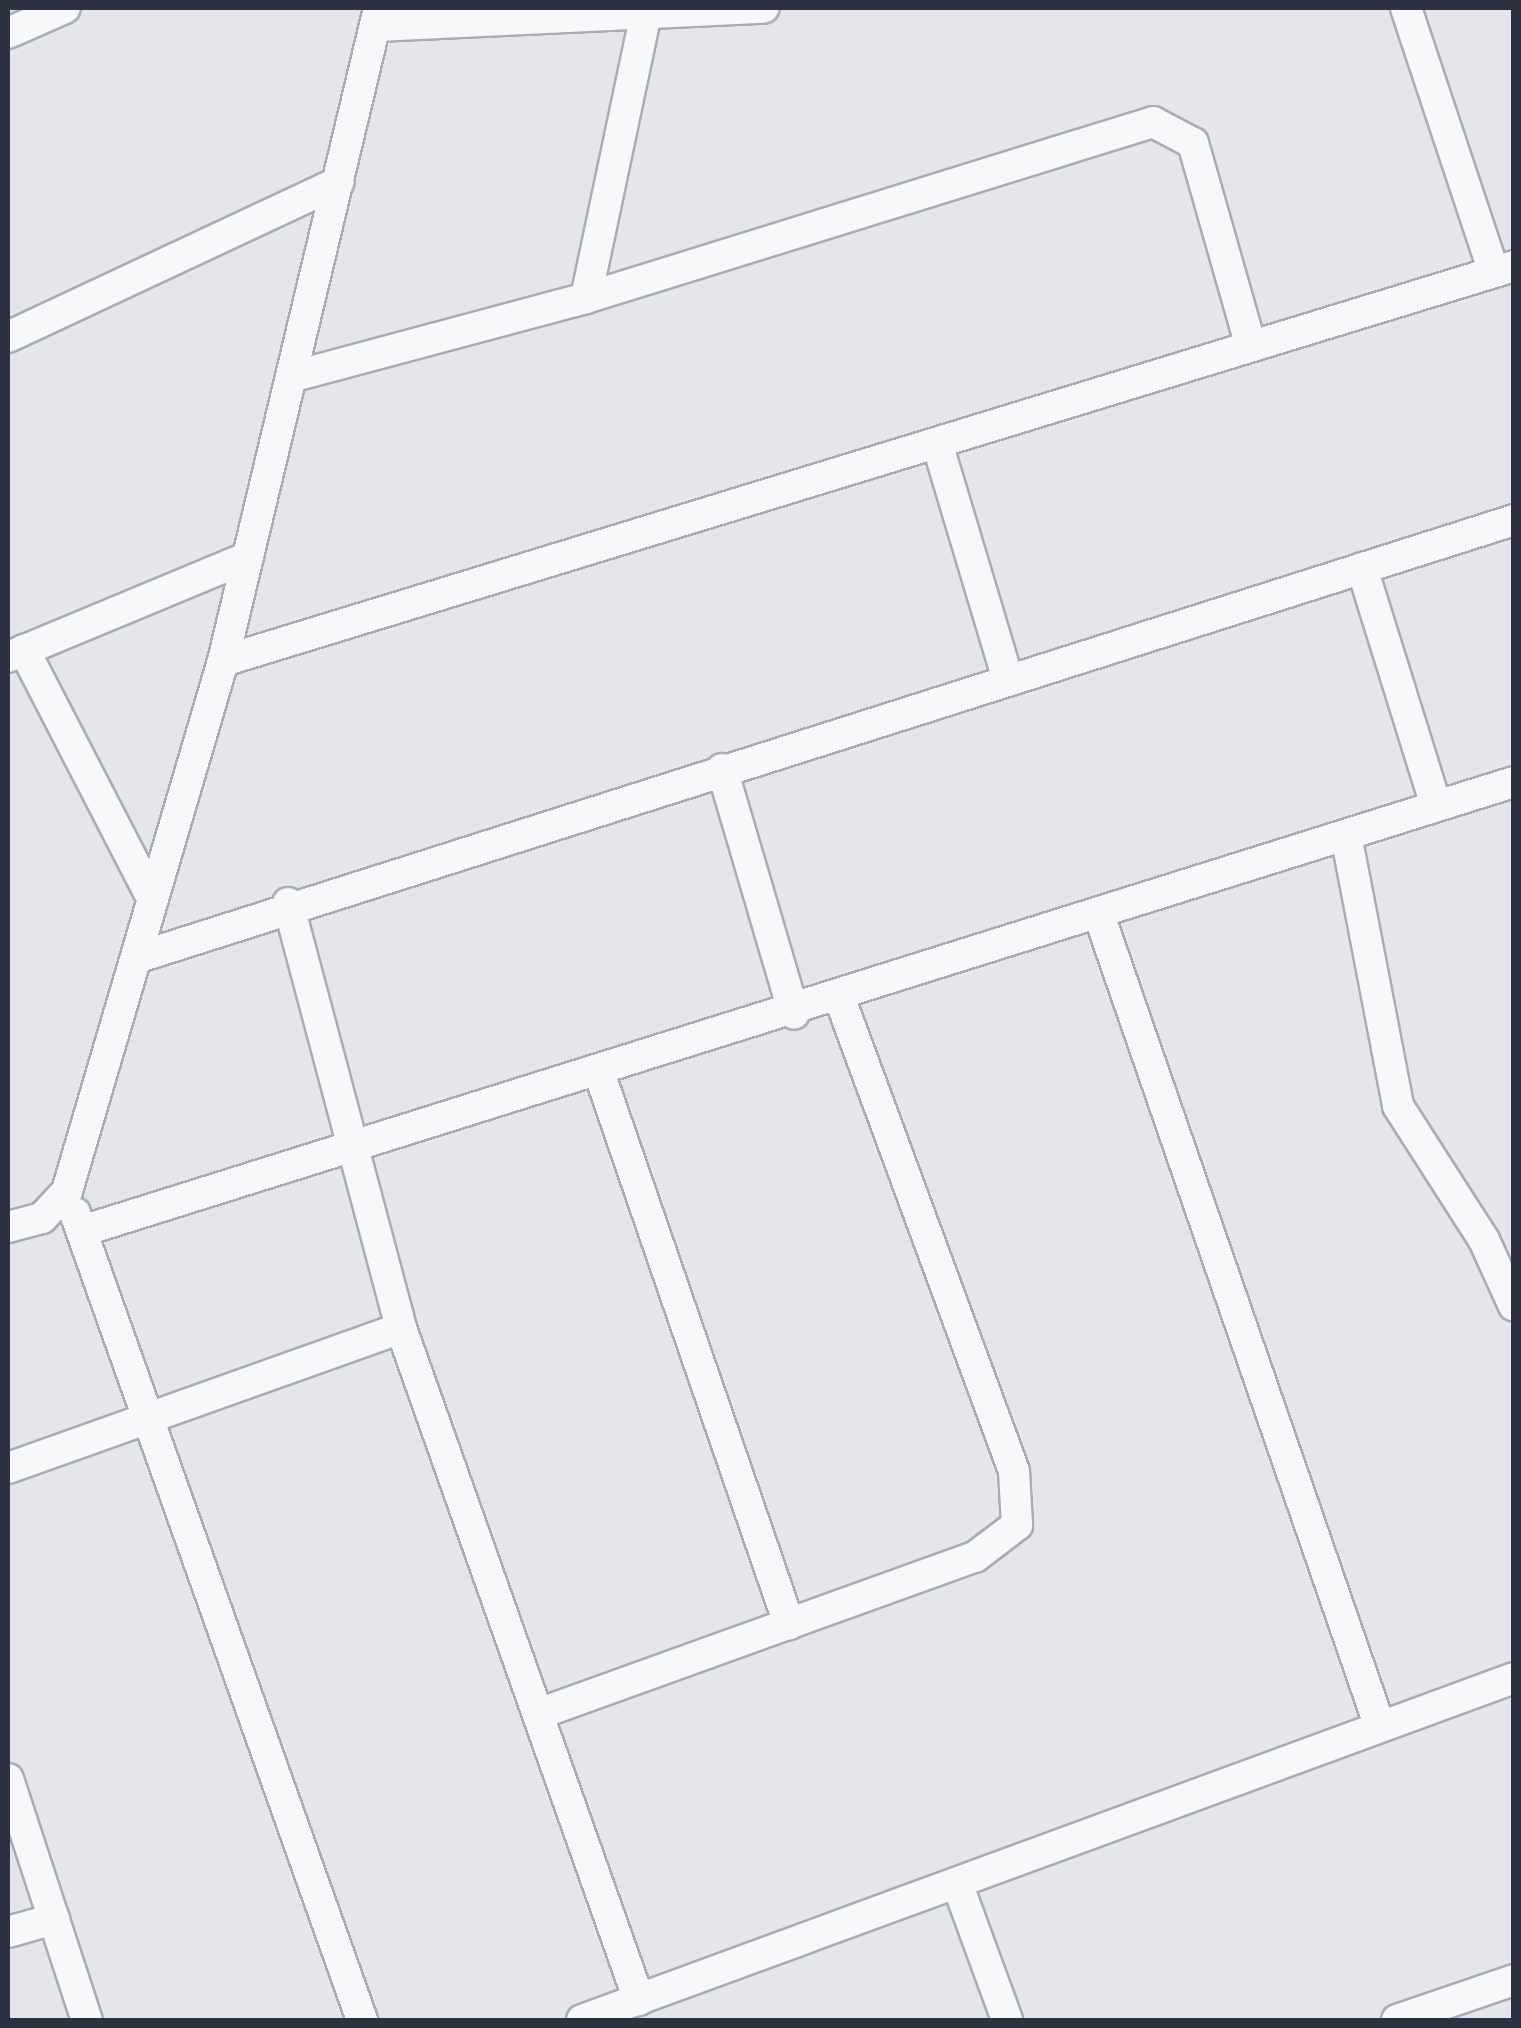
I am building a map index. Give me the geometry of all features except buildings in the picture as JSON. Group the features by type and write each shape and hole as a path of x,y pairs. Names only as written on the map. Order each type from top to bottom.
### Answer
{"street":[{"path":"8,33 65,8"},
{"path":"8,1227 42,1218 67,1191 223,660 377,17 764,8"},
{"path":"223,660 1504,269 1406,8"},
{"path":"586,298 647,10"},
{"path":"291,377 586,298 1154,122 1193,143 1251,346"},
{"path":"8,337 338,182"},
{"path":"937,442 1008,679"},
{"path":"136,958 288,902 1514,520"},
{"path":"152,898 16,654 248,557"},
{"path":"1362,568 1436,806"},
{"path":"722,769 794,1014"},
{"path":"82,1231 600,1075 1514,782"},
{"path":"1346,835 1398,1106 1484,1240 1514,1306"},
{"path":"288,902 349,1148 401,1328 639,2000"},
{"path":"1100,915 1380,1727"},
{"path":"538,1714 1000,1546 1023,1498 840,998"},
{"path":"600,1075 789,1624"},
{"path":"67,1191 362,2020"},
{"path":"8,1468 401,1328"},
{"path":"582,2020 1514,1678"},
{"path":"8,1779 87,2020"},
{"path":"957,1883 1006,2020"},
{"path":"8,1932 54,1919"},
{"path":"1397,2020 1514,1980"}]}
